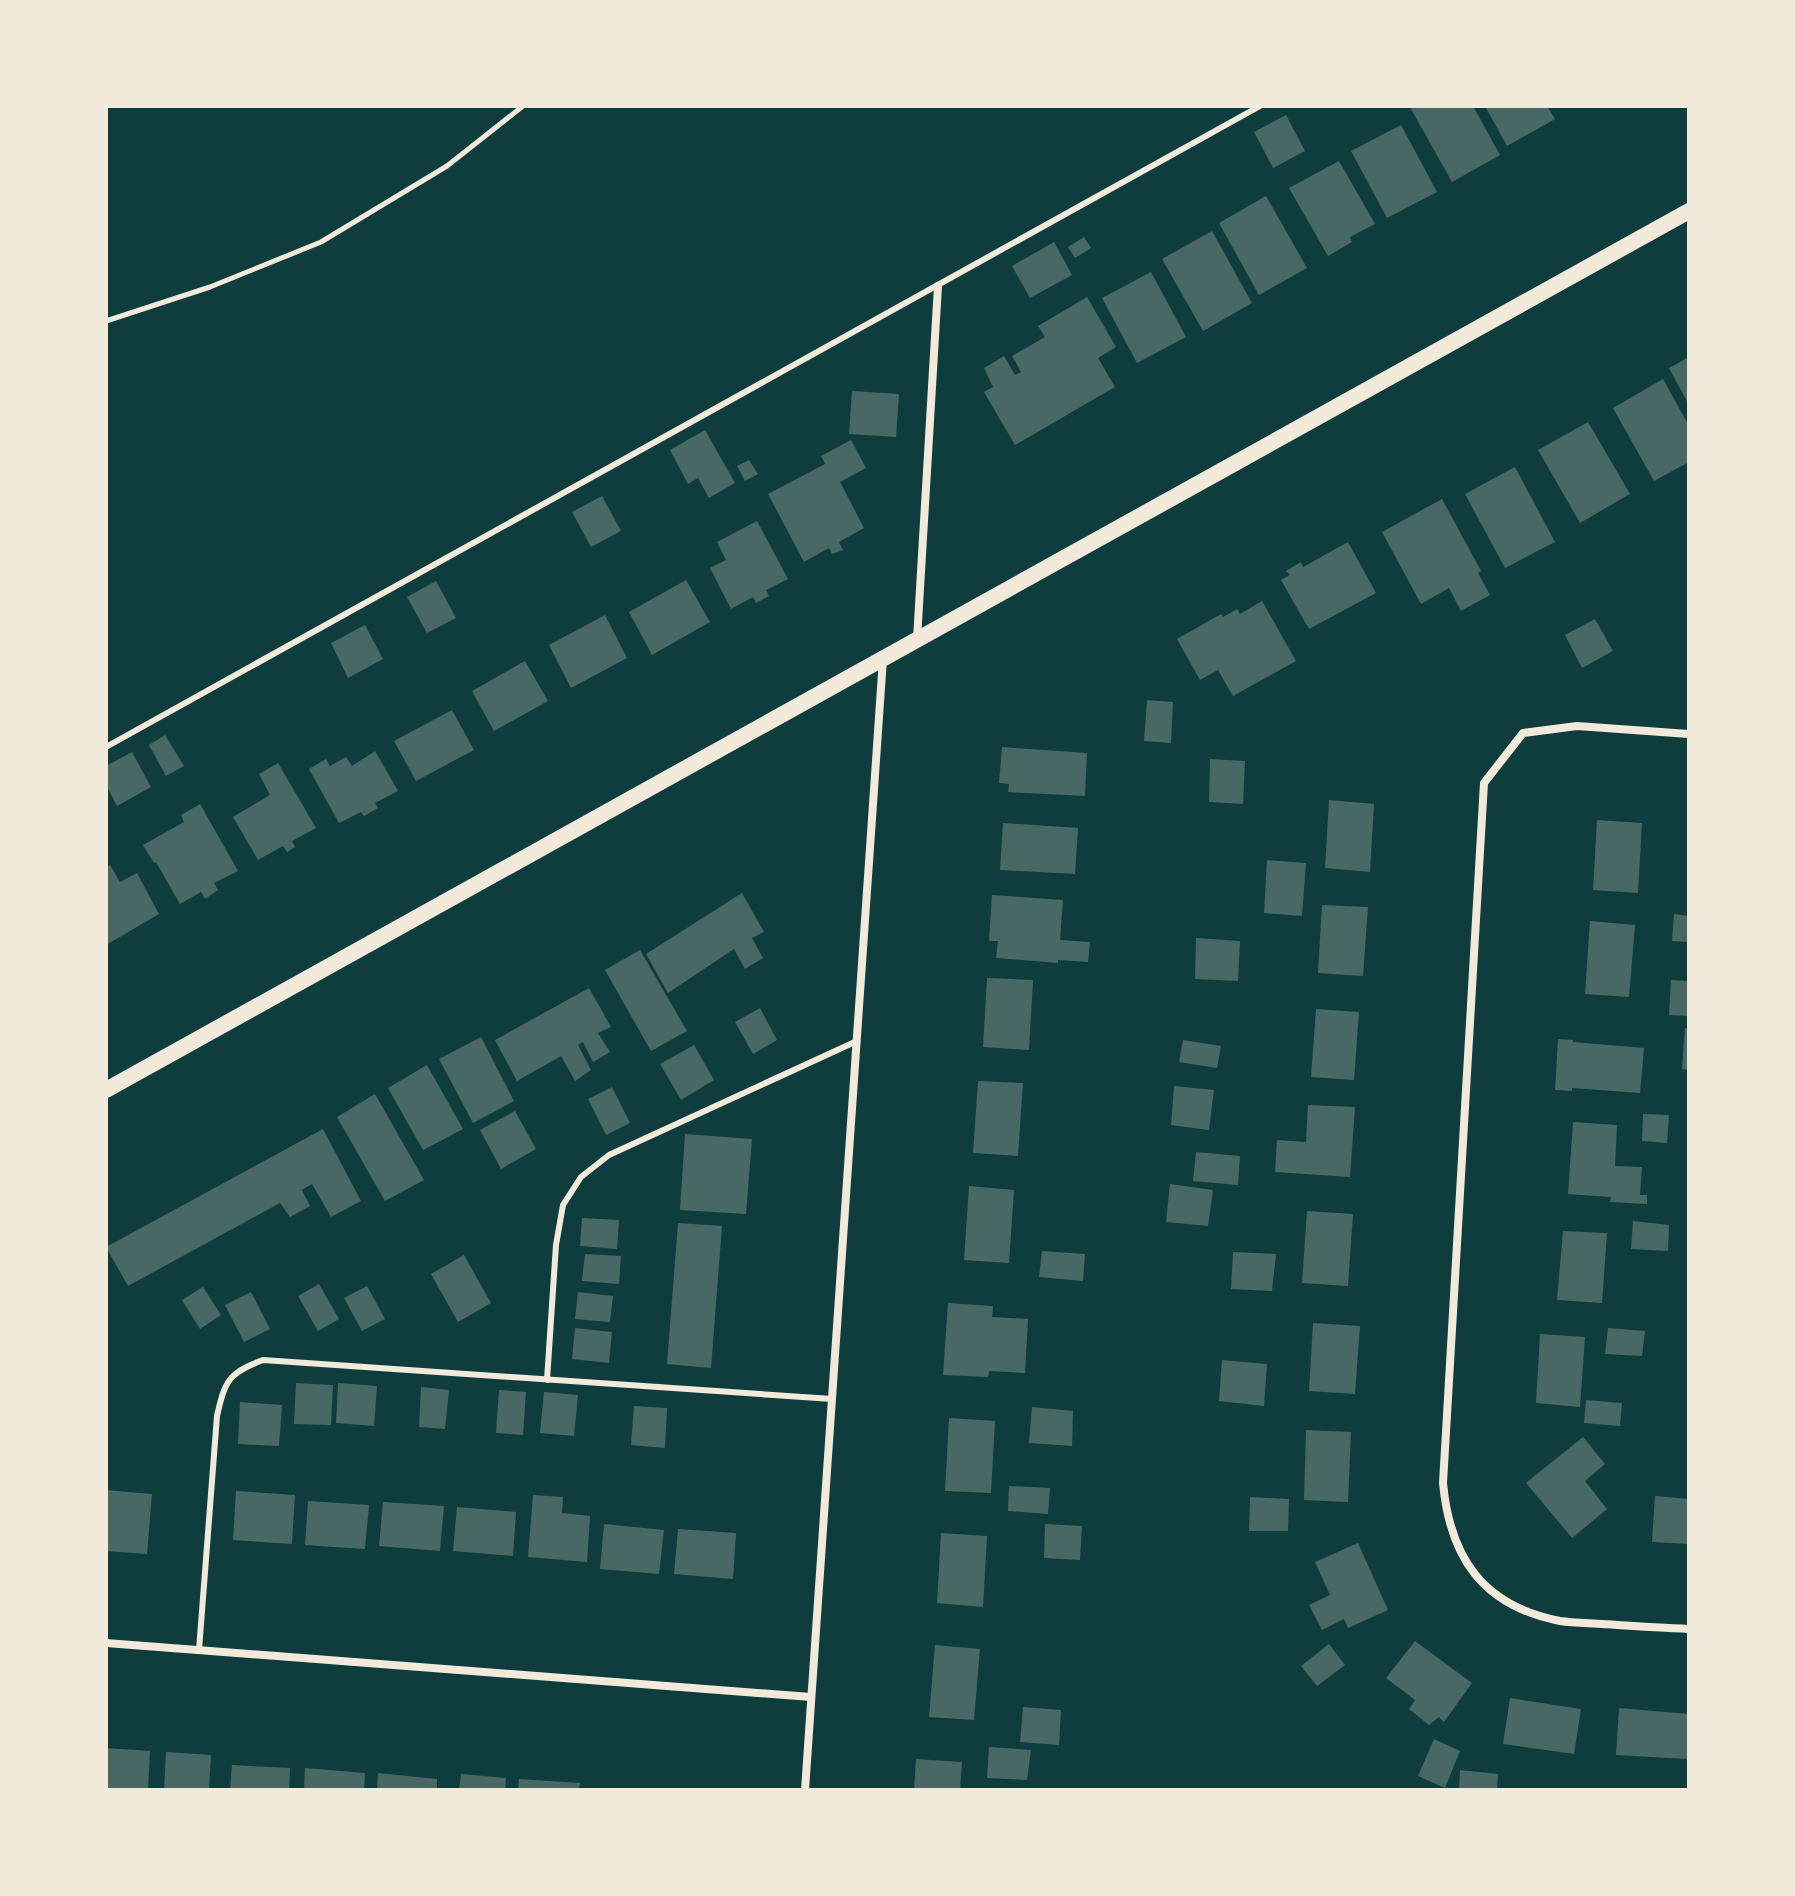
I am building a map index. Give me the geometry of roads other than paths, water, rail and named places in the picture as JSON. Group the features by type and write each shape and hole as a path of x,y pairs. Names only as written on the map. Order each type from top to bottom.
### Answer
{"main road":[{"path":"106,1090 1689,211"}],"street":[{"path":"917,639 938,286"},
{"path":"805,1790 883,659"},
{"path":"1689,734 1577,726 1523,733 1484,783 1443,1483 1451,1533 1461,1554 1472,1572 1512,1604 1534,1615 1562,1621 1689,1629"},
{"path":"106,1643 811,1697"}],"lane":[{"path":"106,747 1260,106"},
{"path":"547,1380 560,1218 563,1205 581,1177 609,1155 857,1041"},
{"path":"199,1650 217,1416 224,1387 240,1369 263,1360 832,1399"}]}
